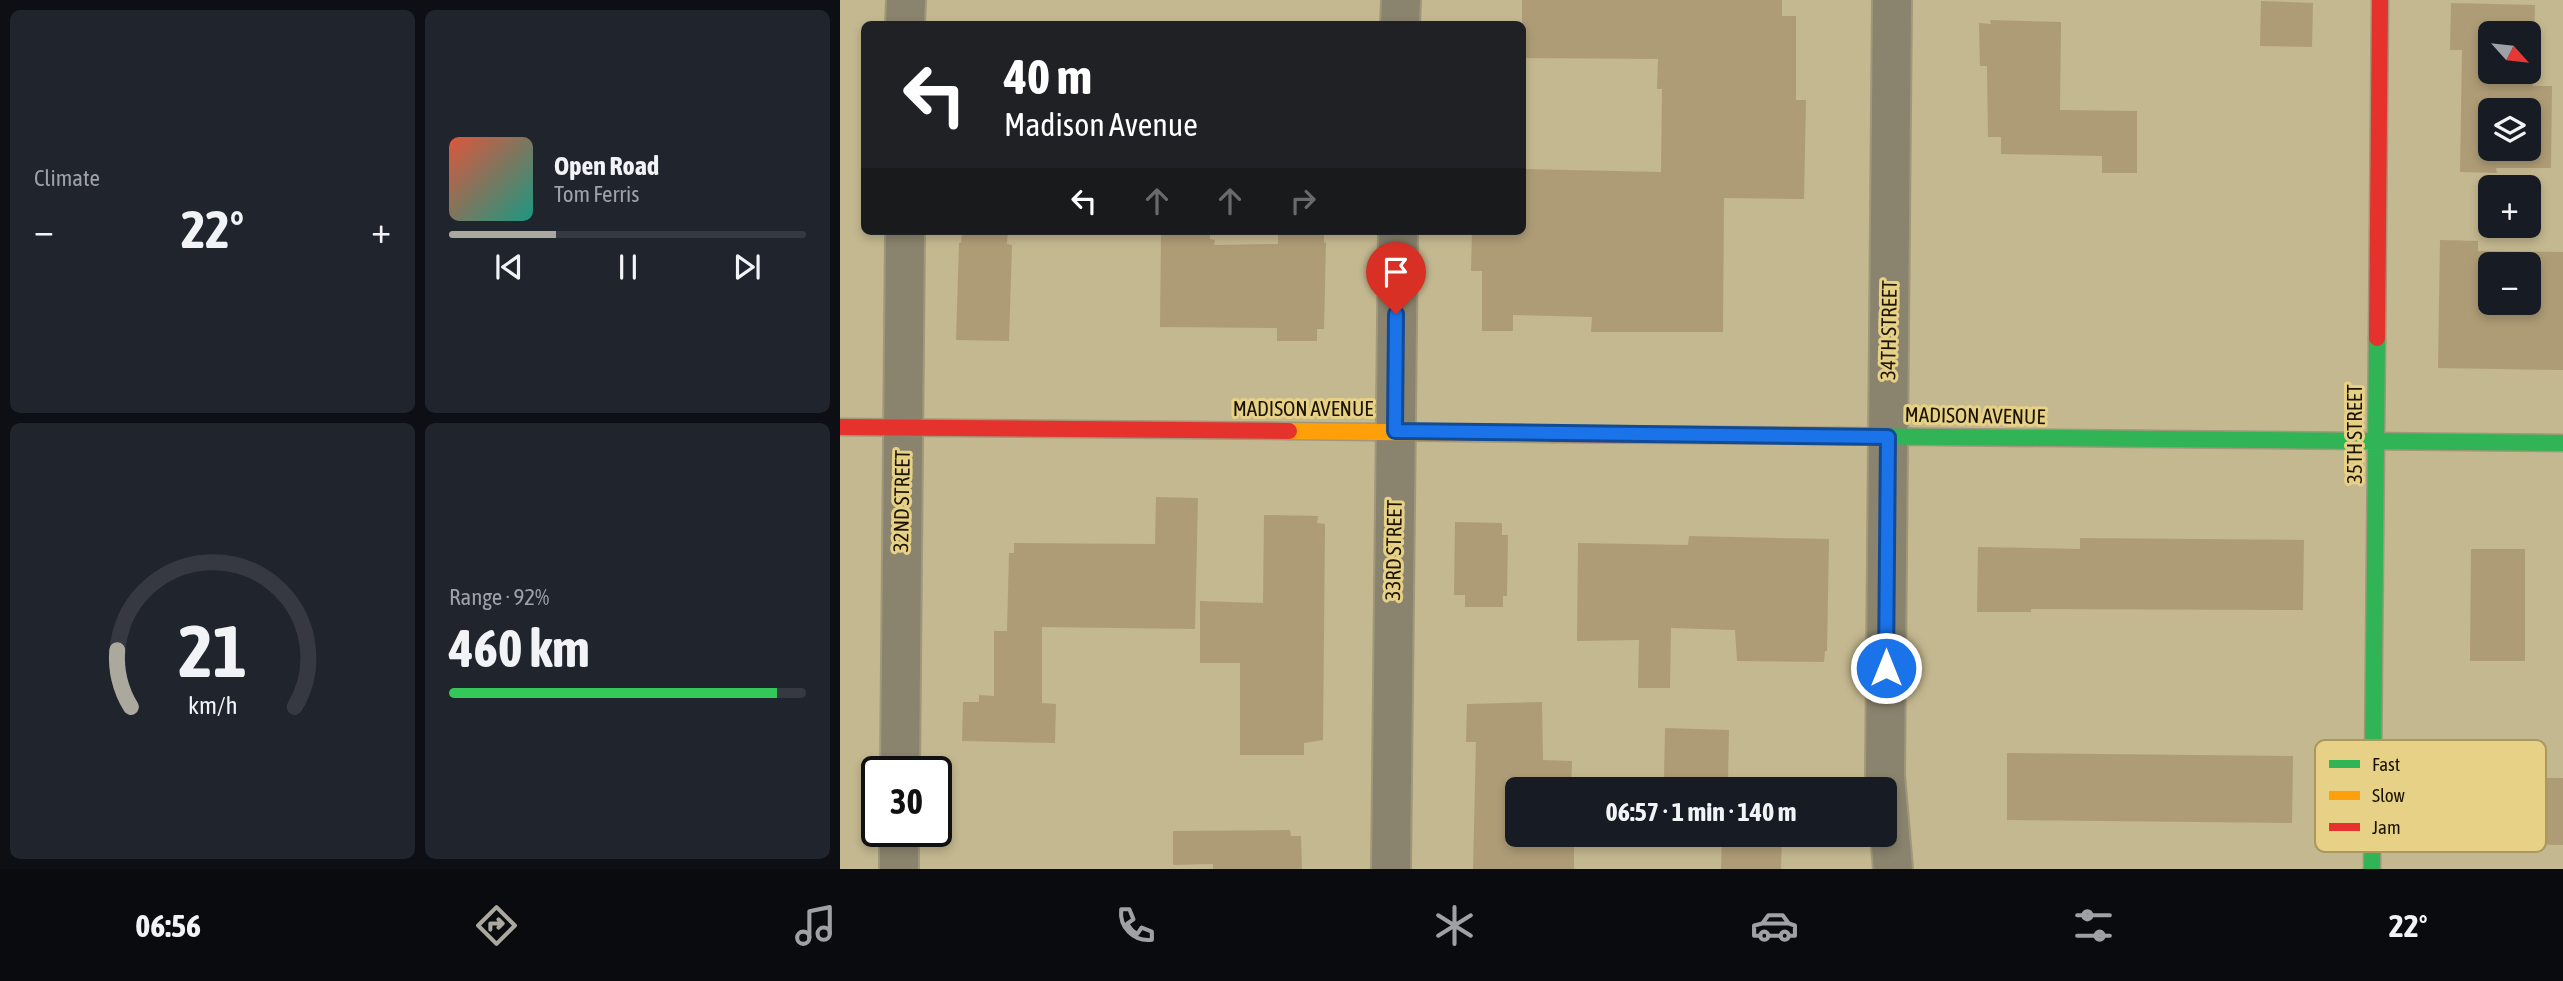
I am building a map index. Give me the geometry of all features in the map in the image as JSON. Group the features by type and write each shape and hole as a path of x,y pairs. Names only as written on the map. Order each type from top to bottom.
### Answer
{"street":[{"path":"905,0 905,21"},
{"path":"1400,21 1401,0"},
{"name":"34TH STREET","path":"1892,0 1885,775 1893,869"},
{"name":"35TH STREET","path":"2373,740 2380,0"},
{"name":"32ND STREET","path":"900,756 905,235"},
{"name":"33RD STREET","path":"1391,869 1398,235"},
{"name":"MADISON AVENUE","path":"840,427 2563,443"},
{"path":"899,847 899,869"}],"building":[{"path":"1522,0 1782,0 1782,16 1796,16 1796,100 1806,100 1804,199 1724,198 1723,332 1591,332 1592,317 1513,315 1513,331 1482,331 1482,271 1471,271 1472,235 1526,235 1526,169 1661,172 1662,89 1657,89 1658,59 1526,58 1526,21 1522,21"},
{"path":"2261,1 2313,3 2312,47 2260,46"},
{"path":"2451,3 2535,5 2535,21 2478,21 2478,84 2552,86 2551,168 2496,168 2497,173 2460,172 2462,50 2450,50"},
{"path":"1990,20 2061,22 2060,110 2137,111 2137,173 2102,173 2102,156 2001,154 2001,137 1988,137 1987,66 1980,66 1979,23 1991,24"},
{"path":"962,235 1008,235 1007,244 1012,245 1009,341 956,340"},
{"path":"1161,235 1210,235 1210,239 1215,240 1214,245 1278,244 1278,235 1324,235 1324,329 1317,329 1317,341 1277,341 1277,328 1160,327"},
{"path":"2440,240 2478,241 2478,251 2563,252 2563,370 2438,368"},
{"path":"1156,497 1198,498 1195,629 1042,627 1042,703 1056,704 1055,743 962,741 963,702 979,702 979,695 994,696 994,631 1007,631 1009,553 1014,553 1014,543 1155,544"},
{"path":"1264,515 1318,516 1317,523 1325,524 1323,740 1304,743 1304,755 1240,755 1240,663 1200,663 1200,601 1263,603"},
{"path":"1455,522 1502,523 1502,535 1508,535 1507,596 1503,596 1503,607 1465,607 1465,595 1454,595"},
{"path":"1689,536 1829,539 1827,651 1824,662 1737,661 1735,630 1671,628 1670,688 1638,688 1639,640 1577,641 1578,543 1688,545"},
{"path":"2080,538 2304,540 2303,610 2031,609 2031,612 1977,612 1978,547 2080,549"},
{"path":"2471,549 2525,549 2525,661 2470,661"},
{"path":"1542,702 1543,760 1572,761 1571,777 1505,777 1505,847 1574,847 1574,869 1473,869 1476,742 1466,742 1467,704"},
{"path":"1665,728 1729,730 1728,777 1664,777"},
{"path":"2007,753 2293,756 2292,823 2007,820"},
{"path":"2546,778 2563,778 2563,845 2546,845"},
{"path":"1290,830 1291,836 1301,836 1302,869 1213,869 1213,864 1173,865 1173,831"},
{"path":"1722,847 1782,847 1781,869 1721,869"}],"traffic: fast":[{"path":"2373,740 2377,338"},
{"path":"1838,436 2563,443"},
{"path":"2372,852 2372,869"}],"traffic: slow":[{"path":"1289,431 1553,434"}],"traffic: jam":[{"path":"2377,338 2380,0"},
{"path":"840,427 1289,431"},
{"path":"1553,434 1838,436"}],"route":[{"path":"1396,314 1395,431 1888,437 1886,668"}]}
